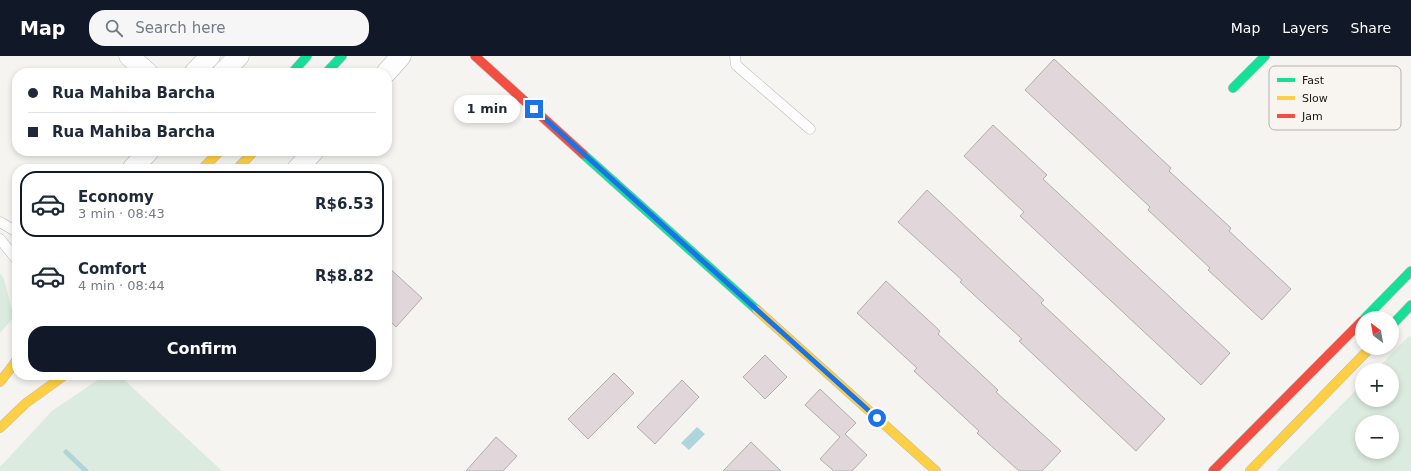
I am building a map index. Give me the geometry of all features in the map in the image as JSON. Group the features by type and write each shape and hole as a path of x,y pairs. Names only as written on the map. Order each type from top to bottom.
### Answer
{"street":[{"path":"129,56 142,68"},
{"path":"199,68 210,56"},
{"path":"227,68 239,56"},
{"path":"296,68 307,56"},
{"path":"331,68 342,56"},
{"path":"390,68 401,56"},
{"path":"475,56 936,471"},
{"path":"1233,88 1265,56"},
{"path":"137,164 144,156"},
{"path":"206,164 213,156"},
{"path":"242,164 249,156"},
{"path":"302,164 309,156"},
{"path":"1372,311 1411,271"},
{"path":"1399,319 1410,309"},
{"path":"1213,471 1355,328"},
{"path":"1250,471 1363,355"},
{"path":"0,382 12,366"},
{"path":"0,428 26,403 58,380"}],"lane":[{"path":"735,56 736,65 810,129"},
{"path":"0,222 12,229"},
{"path":"0,239 12,254"}],"green space":[{"path":"0,273 4,279 12,309 12,319 0,333"},
{"path":"1409,336 1411,338 1411,471 1276,471 1355,391 1355,407 1399,407 1399,363 1383,363 1391,355 1399,355 1399,346"},
{"path":"98,380 124,380 222,471 0,471 0,467 52,411"}],"water":[{"path":"697,427 705,434 689,450 681,443"}],"building":[{"path":"1054,59 1171,168 1169,171 1231,228 1229,231 1291,289 1262,320 1208,270 1210,268 1148,210 1150,207 1025,90"},
{"path":"993,125 1047,175 1043,179 1230,353 1201,385 1020,216 1024,212 964,156"},
{"path":"927,190 1044,300 1041,303 1165,419 1136,451 1019,341 1022,339 960,282 962,280 898,222"},
{"path":"392,271 422,298 396,327 392,323"},
{"path":"886,281 940,331 938,334 998,390 996,392 1061,451 1042,471 1019,471 977,433 979,431 914,371 917,368 857,313"},
{"path":"765,355 787,377 765,399 743,377"},
{"path":"614,373 634,393 588,439 568,419"},
{"path":"682,380 699,397 655,444 637,427"},
{"path":"820,389 856,423 845,434 867,455 852,471 834,471 820,459 840,437 805,405"},
{"path":"496,437 517,456 503,471 466,471"},
{"path":"751,442 781,471 723,471"}],"waterway":[{"path":"66,452 86,471"}],"traffic: fast":[{"path":"296,68 307,56"},
{"path":"331,68 342,56"},
{"path":"1233,88 1265,56"},
{"path":"583,154 757,310"},
{"path":"1372,311 1411,271"},
{"path":"1399,318 1411,305"}],"traffic: slow":[{"path":"207,164 215,156"},
{"path":"242,164 249,156"},
{"path":"757,310 936,471"},
{"path":"1250,471 1363,355"},
{"path":"0,382 12,366"},
{"path":"0,428 26,403 58,380"}],"traffic: jam":[{"path":"475,56 583,154"},
{"path":"1213,471 1355,328"}],"route":[{"path":"534,109 877,418"}]}
